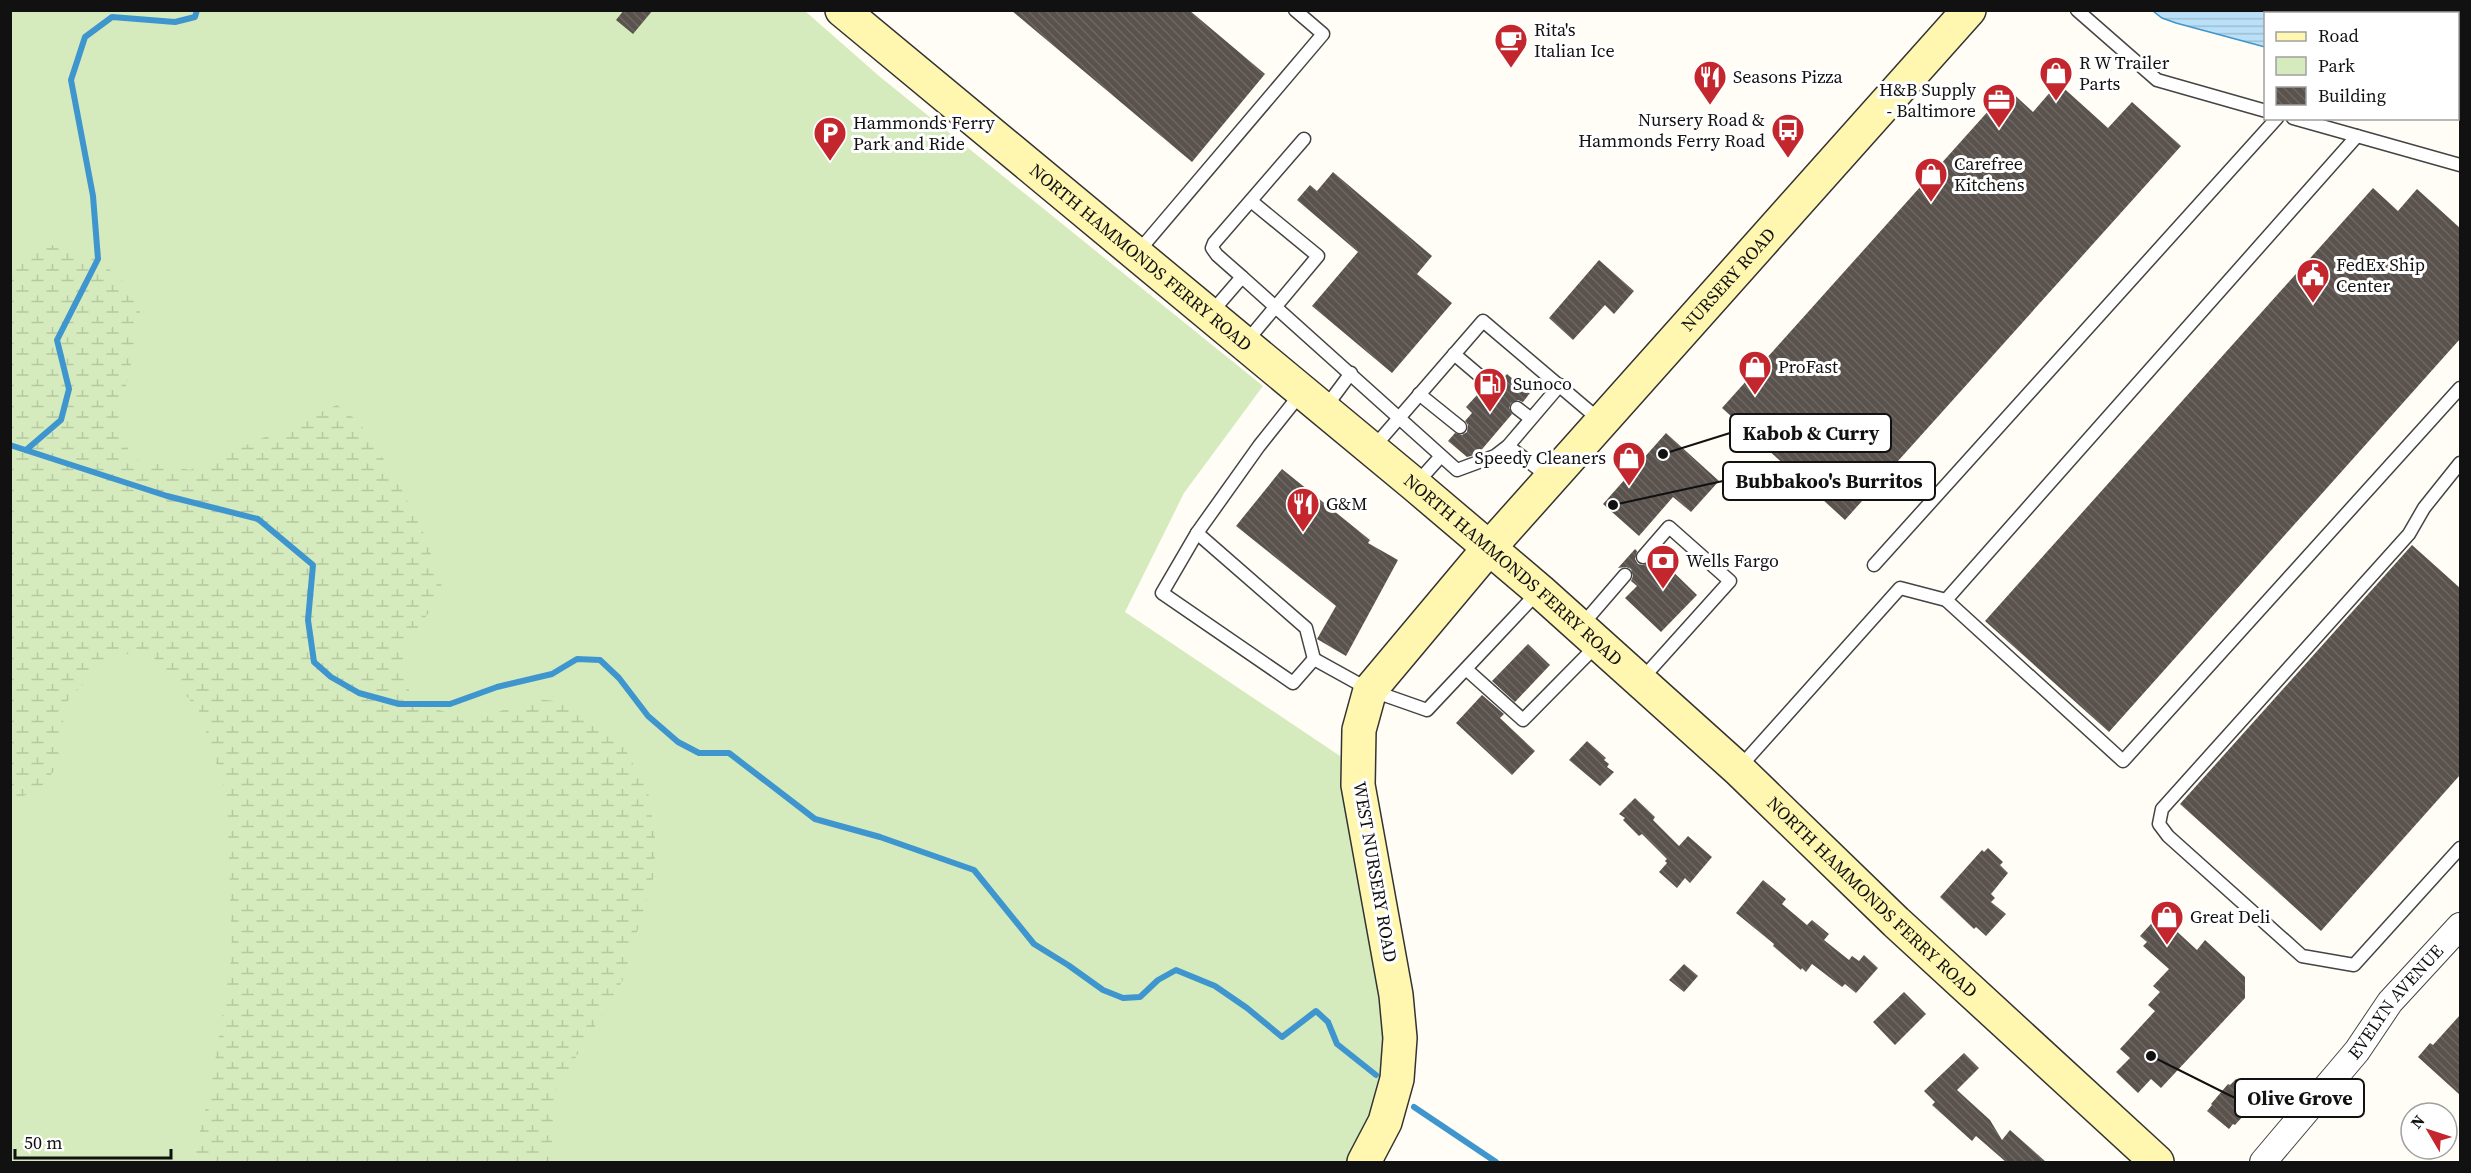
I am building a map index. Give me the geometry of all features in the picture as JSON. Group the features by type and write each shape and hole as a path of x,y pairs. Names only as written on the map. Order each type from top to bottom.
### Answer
{"main road":[{"name":"NORTH HAMMONDS FERRY ROAD","path":"842,10 1245,343 1540,591 1738,769 1896,922 2157,1162"},
{"name":"NURSERY ROAD","path":"1489,548 1969,10"},
{"name":"WEST NURSERY ROAD","path":"1364,1162 1385,1122 1397,1079 1400,1038 1396,995 1359,785 1359,730 1370,690 1489,548"}],"street":[{"name":"EVELYN AVENUE","path":"2263,1162 2357,1051 2390,1002 2460,926"}],"lane":[{"path":"1136,254 1323,34 1295,10"},
{"path":"2077,10 2157,81 2264,111"},
{"path":"1874,565 2275,120"},
{"path":"2300,120 2460,165"},
{"path":"1946,600 2357,136"},
{"path":"1304,139 1214,243 1212,248 1217,255 1457,470 1496,456 1508,447 1560,385"},
{"path":"1245,343 1318,256 1251,201"},
{"path":"1209,315 1242,277"},
{"path":"1372,449 1483,321 1602,422"},
{"path":"1455,354 1494,388"},
{"path":"1314,659 1293,683 1162,593 1197,533 1259,446 1313,400 1351,373"},
{"path":"1738,769 1900,588 1946,600 2123,761 2460,388"},
{"path":"1419,394 1460,427"},
{"path":"1518,408 1530,418"},
{"path":"1484,447 1496,456"},
{"path":"1508,447 1551,479"},
{"path":"1415,485 1441,456"},
{"path":"2460,463 2424,508 2409,534 2162,809 2159,824 2168,836 2302,957 2354,964 2460,848"},
{"path":"1640,681 1730,581 1669,527 1643,557"},
{"path":"1197,533 1306,628 1314,659 1370,690 1427,710 1540,591"},
{"path":"1466,669 1523,720 1589,636 1625,575"}],"green space":[{"path":"10,11 805,11 879,76 1263,386 1184,493 1125,612 1340,756 1385,1038 1374,1103 1346,1162 11,1162"},
{"path":"49,244 98,259 142,299 131,364 116,428 134,459 190,470 337,405 359,422 396,478 425,536 444,593 401,649 409,691 423,704 473,722 533,698 574,704 618,736 648,791 656,844 653,879 622,982 554,1093 551,1162 192,1162 211,1087 232,954 227,796 199,711 149,652 108,656 65,704 59,765 40,788 11,802 11,272 15,260"}],"water":[{"path":"2356,10 2364,12 2264,12 2264,47 2176,23 2162,18 2153,11"}],"building":[{"path":"624,10 653,10 633,34 616,20"},
{"path":"1011,10 1189,10 1265,74 1192,162"},
{"path":"2058,83 2108,128 2132,102 2181,146 1845,520 1722,408 2008,89 2033,112"},
{"path":"1333,172 1432,256 1417,274 1452,303 1392,373 1312,306 1358,252 1297,200 1310,185 1317,191"},
{"path":"2373,188 2398,211 2417,189 2460,228 2460,339 2109,732 1985,621"},
{"path":"1599,260 1634,291 1614,314 1605,305 1573,340 1549,318"},
{"path":"1507,374 1530,393 1523,402 1518,400 1511,403 1509,408 1512,414 1478,454 1467,457 1448,441 1455,433 1462,435 1467,432 1468,425 1465,421 1472,413 1466,407 1477,395 1484,401 1489,394 1493,396 1500,394 1502,389 1500,382"},
{"path":"1666,433 1719,481 1691,512 1673,497 1639,536 1603,504"},
{"name":"G&M","path":"1282,469 1370,540 1368,543 1398,560 1346,656 1317,639 1336,606 1236,526"},
{"path":"2412,545 2460,588 2460,775 2321,931 2180,804"},
{"name":"Wells Fargo","path":"1635,549 1637,551 1635,559 1638,564 1649,563 1654,568 1661,560 1697,595 1661,632 1625,598 1637,586 1631,581 1633,576 1631,569 1618,568"},
{"path":"1528,644 1550,665 1515,702 1492,681"},
{"path":"1482,695 1504,714 1500,718 1535,751 1512,775 1456,723"},
{"path":"1587,741 1606,758 1604,760 1609,764 1607,767 1614,772 1600,786 1569,760"},
{"path":"1635,798 1655,817 1653,820 1679,846 1688,836 1712,857 1690,883 1685,878 1677,888 1659,872 1667,863 1665,861 1667,859 1642,834 1639,836 1619,814"},
{"path":"1988,848 2003,862 2000,865 2008,873 1991,894 1995,898 1991,902 2006,914 1986,936 1976,927 1974,929 1940,897 1982,850 1984,852"},
{"path":"1763,880 1786,899 1782,904 1807,925 1812,920 1829,934 1824,940 1849,960 1852,956 1859,961 1864,955 1878,968 1856,993 1845,984 1842,987 1812,964 1806,972 1802,968 1801,970 1736,913"},
{"path":"2159,915 2197,950 2205,940 2245,977 2245,998 2161,1088 2151,1079 2138,1093 2116,1072 2130,1058 2120,1049 2155,1011 2148,1005 2160,992 2153,986 2169,969 2143,946 2147,942 2140,936"},
{"path":"1684,964 1698,976 1684,992 1669,980"},
{"path":"1904,992 1926,1014 1895,1045 1873,1022"},
{"path":"2460,1015 2460,1095 2418,1057 2430,1043 2433,1045"},
{"path":"1964,1053 1979,1068 1957,1090 1990,1120 2002,1140 2010,1130 2046,1162 2006,1162 1976,1136 1972,1141 1932,1105 1935,1102 1924,1091"},
{"path":"2236,1079 2253,1096 2248,1101 2253,1105 2229,1129 2207,1111 2228,1084 2230,1085"}],"waterway":[{"path":"26,450 61,420 69,389 57,340 98,259 93,196 71,80 85,37 112,17 175,22 195,17 197,10"},
{"path":"10,445 167,496 258,519 313,565 308,620 314,662 331,677 359,693 399,704 450,704 497,687 552,674 577,659 600,660 619,678 648,716 678,742 699,753 729,753 815,819 880,837 974,870 1034,944 1103,990 1123,998 1140,997 1158,980 1176,970 1215,986 1247,1008 1282,1037 1316,1011 1328,1022 1337,1044 1376,1075"},
{"path":"1414,1107 1496,1162"}],"place":[{"name":"Rita's Italian Ice","path":"1511,69"},
{"name":"R W Trailer Parts","path":"2056,102"},
{"name":"Seasons Pizza","path":"1710,106"},
{"name":"H&B Supply - Baltimore","path":"1999,129"},
{"name":"Nursery Road & Hammonds Ferry Road","path":"1788,159"},
{"name":"Hammonds Ferry Park and Ride","path":"830,162"},
{"name":"Carefree Kitchens","path":"1931,203"},
{"name":"FedEx Ship Center","path":"2313,304"},
{"name":"ProFast","path":"1755,396"},
{"name":"Sunoco","path":"1490,413"},
{"name":"Kabob & Curry","path":"1663,454"},
{"name":"Speedy Cleaners","path":"1629,487"},
{"name":"Bubbakoo's Burritos","path":"1613,505"},
{"name":"G&M","path":"1303,533"},
{"name":"Wells Fargo","path":"1663,590"},
{"name":"Great Deli","path":"2167,946"},
{"name":"Olive Grove","path":"2151,1056"}]}
